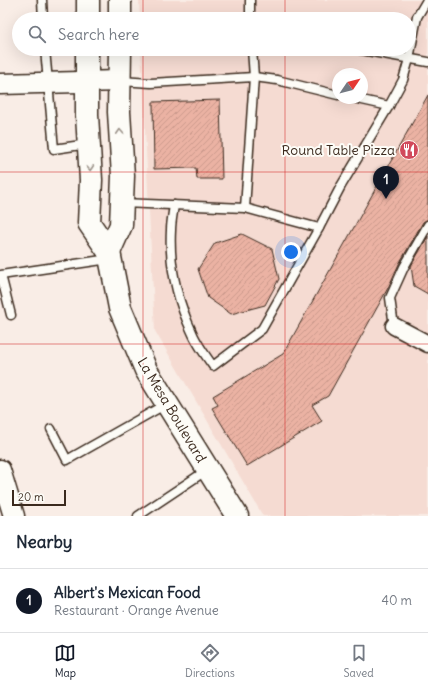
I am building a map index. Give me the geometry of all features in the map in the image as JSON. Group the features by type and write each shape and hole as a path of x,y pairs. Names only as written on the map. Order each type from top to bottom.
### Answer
{"main road":[{"path":"88,0 88,12"},
{"path":"120,0 120,12"},
{"name":"La Mesa Boulevard","path":"88,56 87,115 91,180 88,223 109,255 120,308 146,370 237,516"},
{"path":"109,255 120,224 122,203 123,176 119,112 120,56"}],"street":[{"path":"0,84 120,81"},
{"path":"394,326 428,344"},
{"path":"0,470 14,516"}],"lane":[{"path":"42,0 43,12"},
{"path":"250,0 250,12"},
{"path":"416,22 417,17 427,0"},
{"path":"46,56 54,149 88,144"},
{"path":"245,208 254,77 252,56"},
{"path":"393,56 428,62"},
{"path":"174,205 171,229 171,253 178,296 192,333 213,366 262,329 341,186 389,106 403,80 410,56"},
{"path":"120,81 151,83 254,77 277,80 332,93"},
{"path":"368,101 389,106"},
{"path":"122,203 245,208 319,228"},
{"path":"394,326 390,298 404,267 428,225"},
{"path":"11,315 1,275 109,255"},
{"path":"51,429 67,460 166,404"},
{"path":"138,516 208,470"}],"shaded area":[{"path":"139,0 428,0 428,516 263,516 155,331 141,56 416,56 416,12 140,12"}],"building":[{"path":"428,95 428,220 423,222 399,264 388,288 328,396 312,405 322,421 247,466 212,408 218,405 213,396 283,354"},
{"path":"220,100 222,179 197,179 196,168 154,169 153,102"},
{"path":"242,234 272,249 279,279 265,305 231,314 208,298 198,269 215,243"},
{"path":"428,236 428,294 414,286 411,266"}],"place":[{"name":"Round Table Pizza","path":"409,150"},
{"name":"Albert's Mexican Food","path":"386,199"}]}
